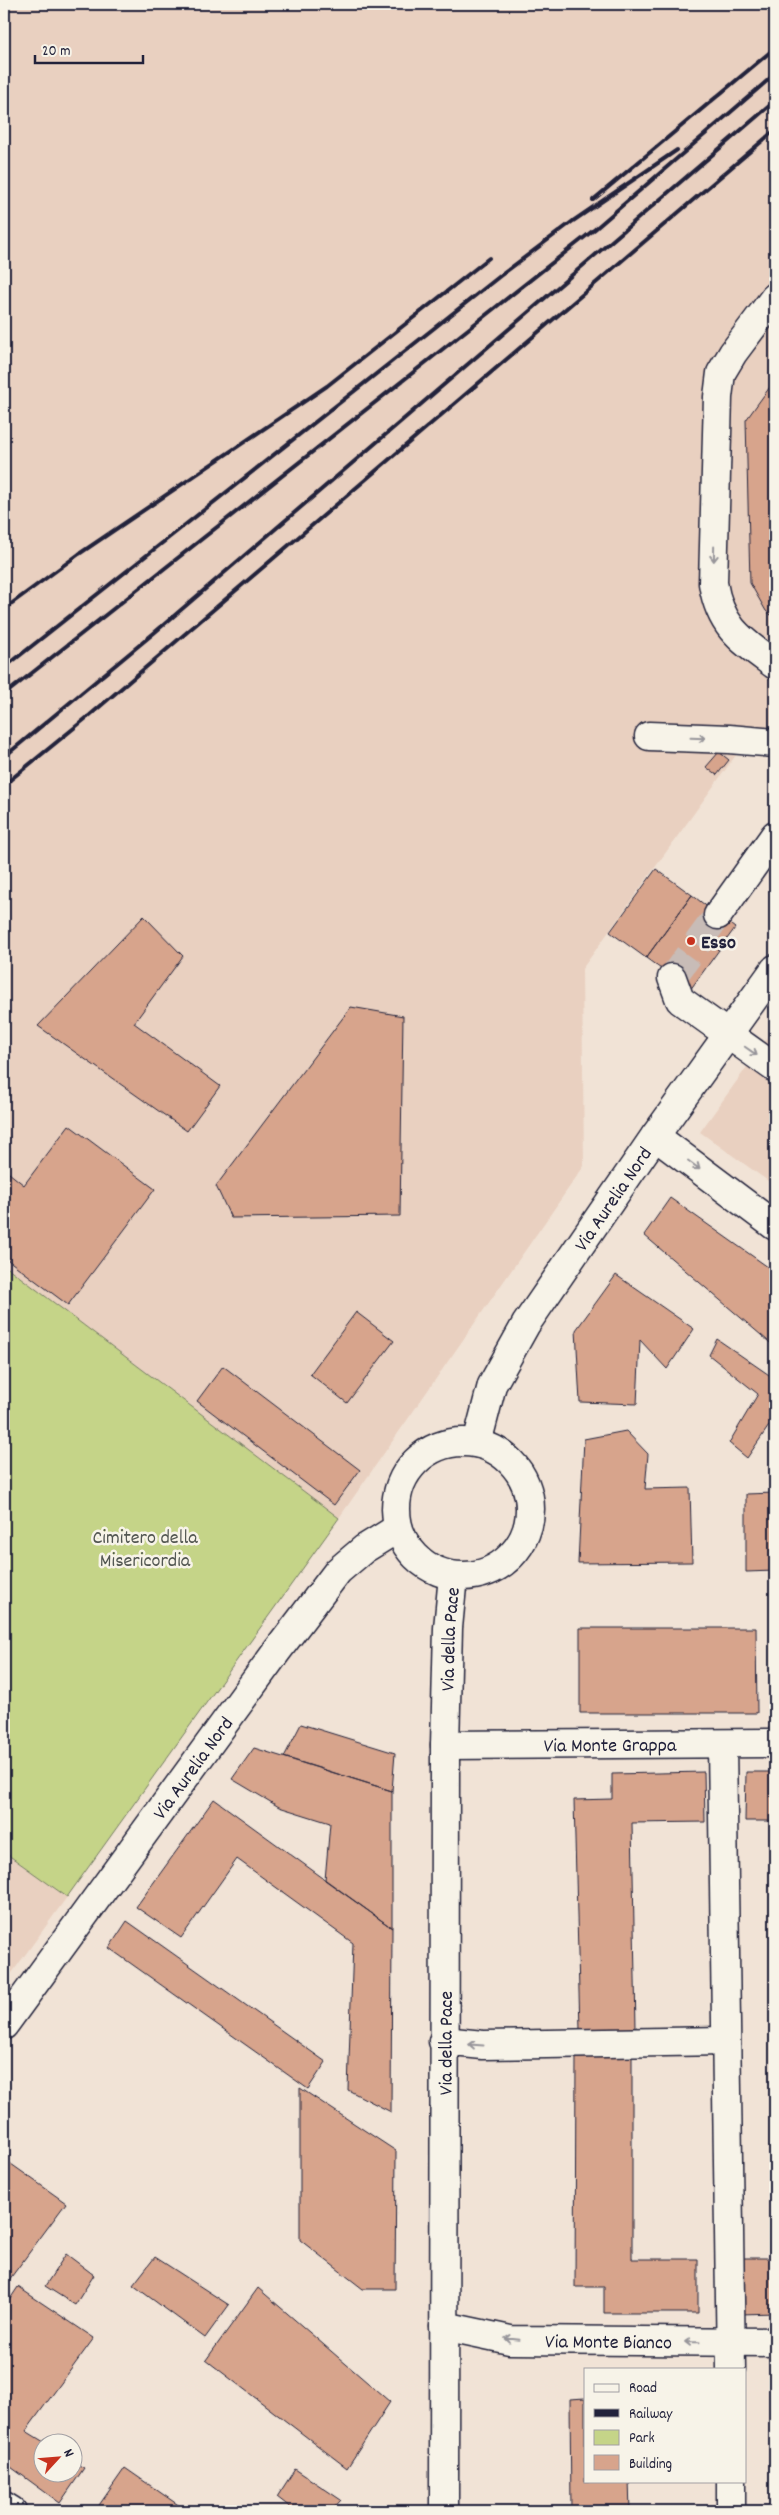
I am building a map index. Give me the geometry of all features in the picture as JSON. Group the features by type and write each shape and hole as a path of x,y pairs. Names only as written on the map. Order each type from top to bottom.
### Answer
{"main road":[{"path":"775,297 721,373 718,397 713,583 719,610 734,634 775,666"},
{"path":"649,736 775,743"},
{"path":"718,915 775,835"},
{"name":"Via Aurelia Nord","path":"477,1443 492,1385 526,1324 655,1136 775,969"},
{"path":"672,978 680,1000 775,1068"},
{"path":"655,1136 775,1226"},
{"path":"457,1441 477,1443 496,1451 513,1463 524,1481 528,1494 529,1522 522,1542 510,1558 493,1570 473,1576 453,1576 435,1570 418,1560 406,1546 398,1528 395,1509 398,1489 407,1471 420,1456 438,1446 457,1441"},
{"name":"Via Aurelia Nord","path":"4,2025 277,1651 338,1572 364,1549 398,1528"},
{"name":"Via della Pace","path":"444,2511 443,2040 445,1745 448,1628 453,1576"},
{"name":"Via Monte Grappa","path":"445,1745 722,1745 775,1743"},
{"path":"722,1745 724,2041 731,2356"},
{"path":"443,2040 483,2045 724,2041"},
{"name":"Via Monte Bianco","path":"444,2326 510,2340 731,2356 775,2342"},
{"path":"731,2482 731,2511"},
{"path":"4,2506 12,2511"}],"shaded area":[{"path":"4,4 775,4 775,752 741,748 582,969 584,1166 339,1518 4,1265"},
{"path":"775,1028 775,1186 700,1132"},
{"path":"4,1852 67,1897 4,1984"}],"green space":[{"name":"Cimitero della Misericordia","path":"4,1265 339,1518 67,1897 4,1852"}],"building":[{"path":"775,380 775,618 766,611 750,583 746,420"},
{"path":"719,752 729,760 717,775 706,767"},
{"path":"656,869 692,895 646,958 610,932"},
{"path":"692,895 735,928 690,990 646,958"},
{"path":"144,916 183,956 134,1023 220,1086 187,1131 38,1026"},
{"path":"351,1007 403,1016 400,1216 231,1218 216,1186"},
{"path":"69,1125 155,1189 68,1305 4,1257 4,1169 24,1185"},
{"path":"670,1198 775,1272 775,1347 644,1235"},
{"path":"616,1275 694,1329 667,1369 640,1340 637,1404 580,1402 576,1330"},
{"path":"356,1312 394,1341 347,1403 310,1374"},
{"path":"717,1339 775,1379 775,1417 747,1458 729,1443 758,1394 709,1355"},
{"path":"223,1366 360,1470 334,1505 197,1401"},
{"path":"626,1431 648,1454 645,1489 690,1488 692,1562 578,1563 584,1439"},
{"path":"775,1493 775,1571 746,1572 746,1494"},
{"path":"580,1628 756,1628 757,1713 580,1713"},
{"path":"301,1724 395,1753 392,1791 284,1757"},
{"path":"254,1748 392,1791 392,1928 325,1880 330,1823 279,1807 232,1779"},
{"path":"704,1772 705,1822 632,1823 636,2029 580,2030 574,1800 612,1799 612,1774"},
{"path":"746,1772 775,1772 775,1821 745,1821"},
{"path":"214,1799 392,1928 391,2112 348,2090 353,1943 237,1859 181,1938 136,1907"},
{"path":"127,1921 326,2062 308,2089 109,1948"},
{"path":"576,2055 632,2055 632,2259 698,2259 698,2313 604,2313 604,2287 575,2287"},
{"path":"300,2088 396,2151 395,2289 363,2289 300,2240"},
{"path":"4,2159 66,2203 6,2284 4,2283"},
{"path":"66,2254 94,2275 75,2305 45,2286"},
{"path":"155,2257 229,2305 205,2338 133,2285"},
{"path":"741,2258 775,2258 775,2313 741,2314"},
{"path":"18,2287 94,2338 26,2431 32,2435 32,2482 74,2482 60,2503 4,2462 4,2308"},
{"path":"258,2288 390,2402 347,2468 206,2360"},
{"path":"584,2398 584,2482 629,2482 630,2511 571,2511 570,2399"},
{"path":"125,2468 187,2511 95,2511"},
{"path":"295,2469 341,2500 331,2511 295,2511 277,2497"}],"tunnel":[{"path":"672,978 718,915"}],"railway":[{"path":"593,200 775,48"},
{"path":"4,695 595,229 775,74"},
{"path":"4,757 154,633 775,101"},
{"path":"4,785 90,715 775,130"},
{"path":"4,668 500,276 573,221 677,150"},
{"path":"4,609 79,554 327,386 489,258"}],"place":[{"name":"Esso","path":"691,941"}]}
